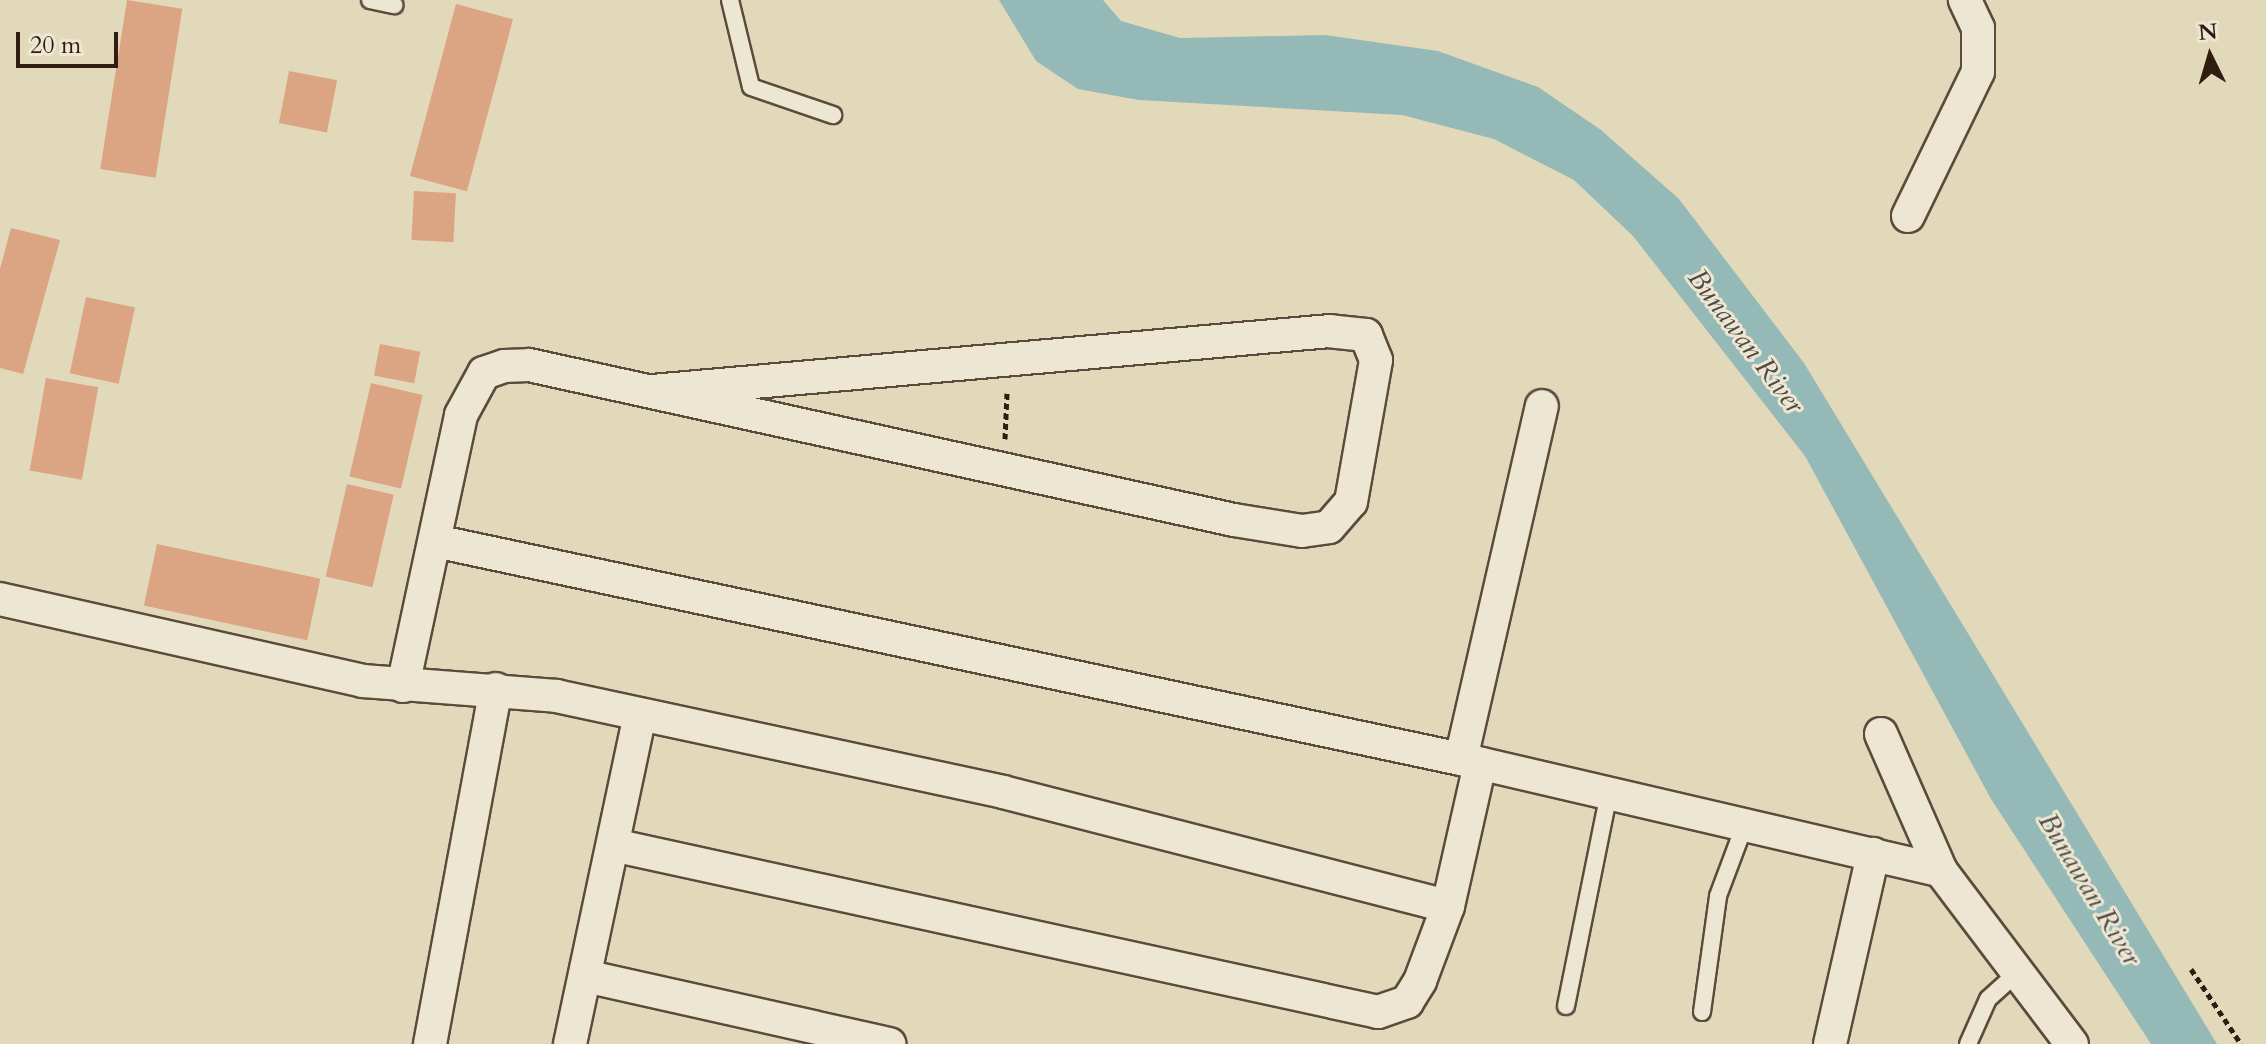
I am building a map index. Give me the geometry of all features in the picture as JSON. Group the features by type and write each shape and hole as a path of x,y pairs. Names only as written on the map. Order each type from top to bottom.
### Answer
{"street":[{"path":"1908,216 1978,72 1978,28 1965,0"},
{"path":"403,686 461,415 484,373 529,365 1274,528 1329,527 1351,502 1376,360 1366,335 1352,330 653,391"},
{"path":"613,845 1378,1012 1407,1002 1448,906 1471,762 1542,406"},
{"path":"435,541 1471,762 1941,871"},
{"path":"0,599 403,686 496,689 640,716 1018,796 1448,906"},
{"path":"430,1044 496,689"},
{"path":"570,1044 640,716"},
{"path":"1881,734 1941,871 2072,1044"},
{"path":"1830,1044 1873,854"},
{"path":"585,976 890,1044"}],"lane":[{"path":"370,0 394,5"},
{"path":"730,0 751,87 833,115"},
{"path":"1566,1006 1609,793"},
{"path":"1702,1012 1718,896 1745,824"},
{"path":"1968,1044 1988,999 2018,972"}],"path":[{"path":"1003,468 1009,360"},
{"path":"2191,969 2241,1044"}],"water":[{"name":"Bunawan River","path":"999,0 1103,0 1121,21 1180,38 1325,35 1438,51 1538,87 1601,130 1679,199 1804,363 2217,1044 2151,1044 1991,799 1805,456 1633,236 1574,180 1494,139 1402,115 1139,100 1078,89 1036,61"}],"building":[{"path":"127,0 182,9 156,178 100,169"},
{"path":"456,4 513,19 467,191 410,176"},
{"path":"289,71 337,80 327,132 279,123"},
{"path":"414,191 456,193 453,242 411,240"},
{"path":"11,228 60,240 23,374 0,368 0,269"},
{"path":"86,297 135,307 119,384 70,373"},
{"path":"380,344 420,352 414,383 374,375"},
{"path":"46,378 98,387 82,480 30,471"},
{"path":"371,383 423,395 401,488 349,477"},
{"path":"347,484 394,495 372,587 326,577"},
{"path":"157,544 320,579 307,640 144,606"}]}
